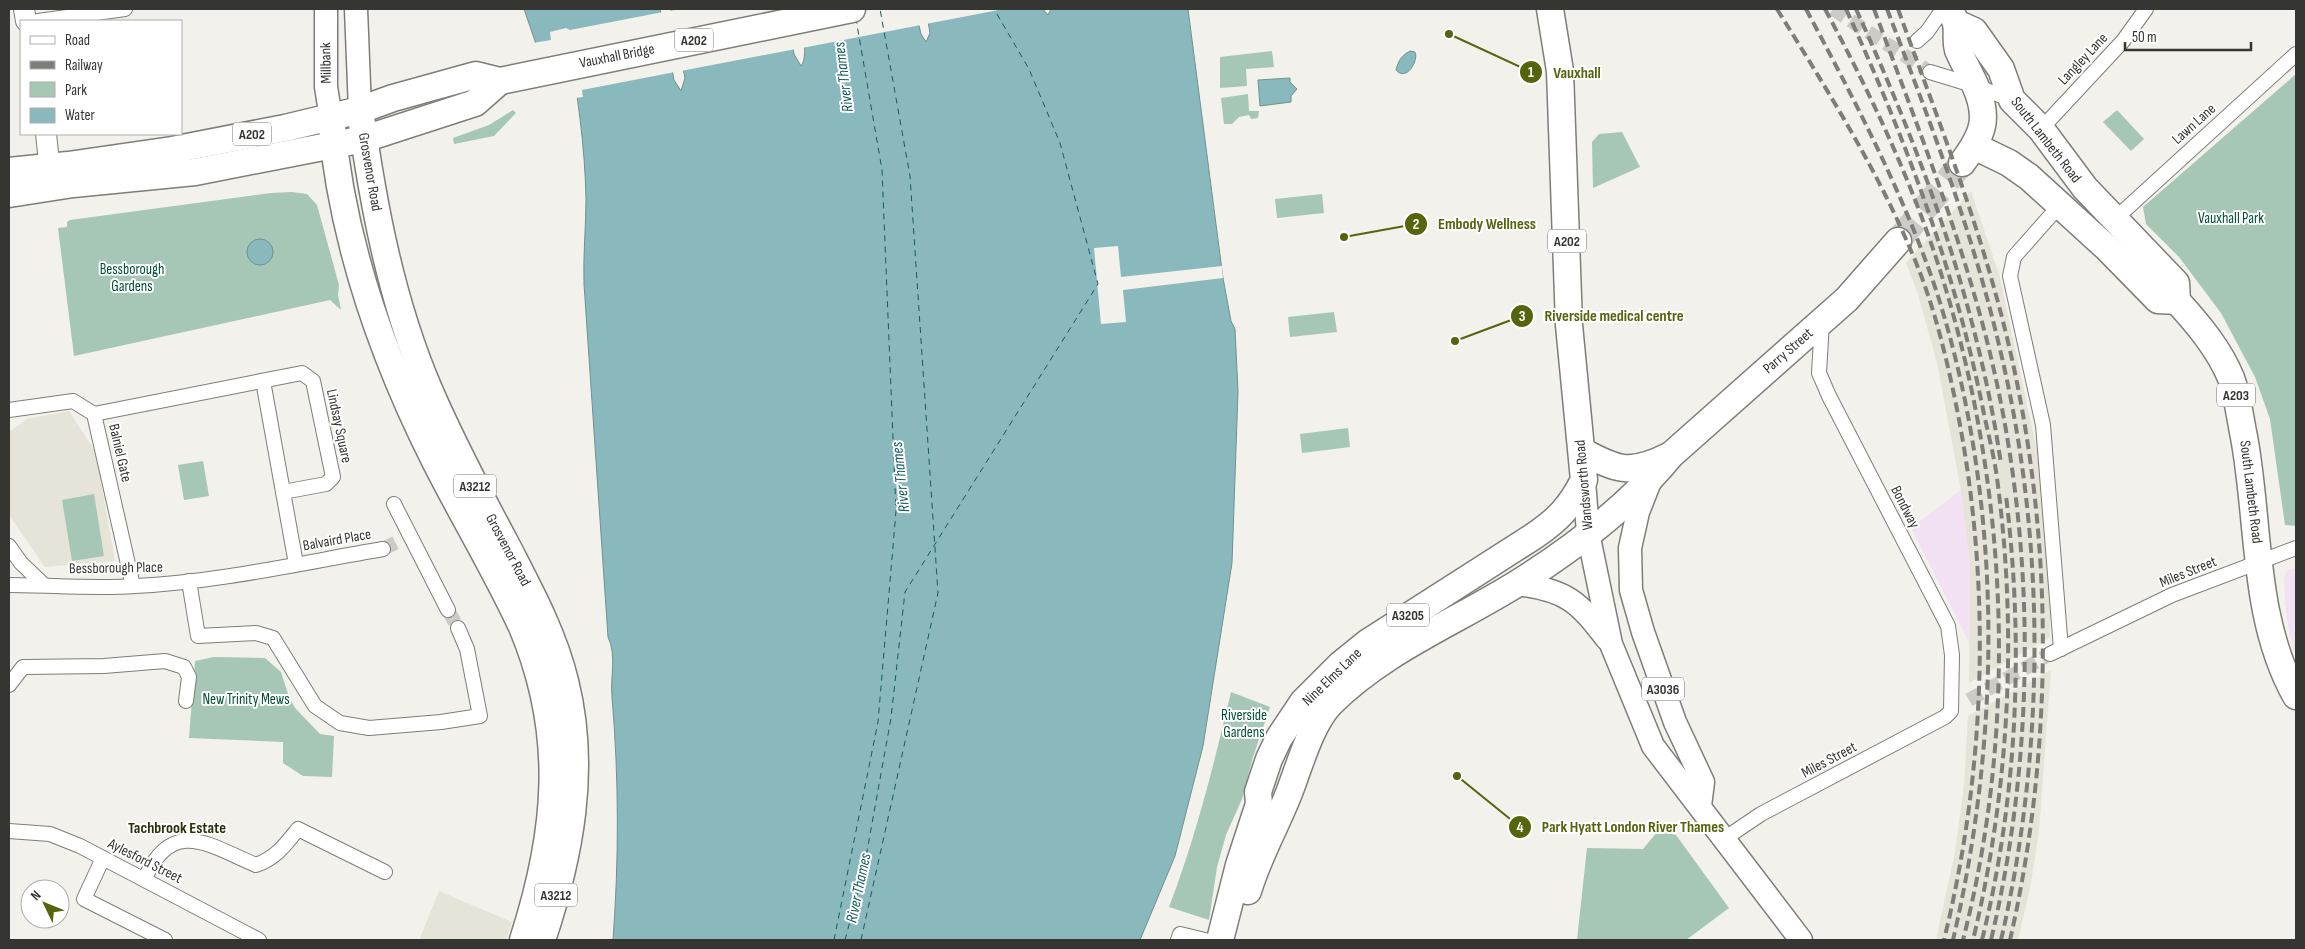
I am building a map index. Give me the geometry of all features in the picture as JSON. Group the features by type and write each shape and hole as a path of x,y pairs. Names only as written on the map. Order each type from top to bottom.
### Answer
{"highway":[{"name":"Vauxhall Bridge","path":"360,110 393,98 476,75 500,81 852,9"},
{"name":"Wandsworth Road","path":"1550,9 1560,71 1569,325 1584,480"},
{"name":"South Lambeth Road","path":"1949,14 1958,50 1976,86 1984,123 1968,154 2013,166 2060,205 2107,248 2158,300 2177,301"},
{"name":"South Lambeth Road","path":"1949,14 1974,31 2001,69 2012,100 2041,129 2085,188 2176,283 2177,301 2201,327 2226,370 2235,391 2249,462 2260,563 2271,634 2288,681 2296,696"},
{"name":"Vauxhall Bridge","path":"364,139 475,103 500,81"},
{"name":"A202","path":"9,194 50,177 331,118 360,110"},
{"name":"Grosvenor Road","path":"360,110 392,279 414,351 460,459 540,612 565,682 573,726 574,798 568,848 562,877 542,940"},
{"name":"Grosvenor Road","path":"331,118 344,210 362,278 395,370 436,462 522,627 544,691 553,749 552,804 542,869 523,940"},
{"name":"A202","path":"9,171 50,177 195,172 364,139"},
{"name":"Parry Street","path":"1588,533 1616,512 1652,478 1671,455 1864,282 1898,241"},
{"name":"Parry Street","path":"1582,451 1604,463 1624,469 1649,466 1671,455"},
{"name":"Nine Elms Lane","path":"1220,940 1239,865 1259,804 1258,792 1269,759 1279,738 1303,702 1340,664 1367,643 1561,517 1572,503 1584,480"},
{"name":"Nine Elms Lane","path":"1236,940 1253,874 1289,794 1311,736 1329,705 1393,654 1517,584 1588,533"}],"main road":[{"name":"Millbank","path":"326,9 326,87 331,118"},
{"name":"Millbank","path":"356,9 360,110"},
{"path":"46,135 50,177"},
{"name":"A3036","path":"1652,478 1638,512 1630,548 1631,590 1643,632 1675,722 1703,782 1700,806"},
{"name":"Wandsworth Road","path":"1584,480 1588,533 1611,644 1653,746 1666,784 1679,800 1700,806"},
{"name":"Wandsworth Road","path":"1517,584 1555,591 1573,602 1585,611 1611,644"},
{"path":"1700,806 1801,940"}],"street":[{"path":"45,20 125,9"},
{"name":"Langley Lane","path":"2041,129 2123,41 2146,9"},
{"path":"1917,41 1949,14"},
{"name":"Lawn Lane","path":"2115,219 2296,54"},
{"path":"1930,72 1976,86 2012,100"},
{"name":"Miles Street","path":"2060,205 2014,257 2010,276 2043,425 2056,651 2172,595 2296,548"},
{"name":"Bondway","path":"1822,321 1819,372 1829,396 1948,626 1952,655 1951,711"},
{"name":"Lindsay Square","path":"94,414 302,373 312,381 333,478 326,484 283,492"},
{"path":"263,381 296,564"},
{"name":"Balniel Gate","path":"9,410 73,401 94,414 133,586"},
{"path":"394,504 405,538 448,610"},
{"path":"9,546 21,563 44,585"},
{"name":"Balvaird Place","path":"296,564 383,549"},
{"name":"Bessborough Place","path":"9,585 133,586 189,581 296,564"},
{"path":"189,581 198,636 256,633 273,638 315,706 340,723 369,728 441,722 480,716 467,649 458,628"},
{"path":"9,686 23,667 104,666 165,661 184,667 189,677 186,701"},
{"name":"Miles Street","path":"1724,839 1761,814 1945,717 1951,711"},
{"path":"145,878 157,858 178,840 208,844 256,864 268,861 279,853 298,829 385,872"},
{"name":"Aylesford Street","path":"9,831 50,834 80,846 145,878 259,940"},
{"path":"103,858 84,899 165,940"},
{"path":"1178,940 1180,934 1204,940"}],"shaded area":[{"path":"1971,191 1999,274 2037,451 2050,600 2050,637 1969,683 1970,560 1961,490 1937,363 1917,291 1906,263"},
{"path":"69,411 96,453 115,561 45,567 9,515 9,432 27,419"},
{"path":"2051,454 2063,614 1970,644 1911,528 1961,490"},
{"path":"2296,568 2296,655 2286,613 2284,577 2288,570"},
{"path":"2051,670 2039,831 2030,889 2018,940 1936,940 1955,852 1964,785 1968,716"},
{"path":"439,891 512,922 506,940 425,940 420,938"}],"green space":[{"path":"1272,51 1274,67 1246,69 1247,86 1220,88 1220,57"},
{"name":"Vauxhall Park","path":"2296,74 2296,526 2285,525 2270,419 2255,377 2221,313 2179,257 2146,224 2143,207"},
{"path":"1248,94 1249,111 1259,111 1258,118 1251,119 1249,115 1239,117 1232,124 1224,124 1221,98"},
{"path":"513,110 516,113 494,136 454,144 453,138 489,125"},
{"path":"2117,110 2144,139 2131,151 2103,122"},
{"path":"1622,132 1640,167 1593,188 1592,142 1599,134"},
{"name":"Bessborough Gardens","path":"292,192 307,194 317,205 339,285 338,295 341,310 330,300 74,356 58,228 67,227 67,222 70,220 271,193"},
{"path":"1322,194 1324,213 1277,218 1275,199"},
{"path":"1334,312 1337,332 1290,337 1288,317"},
{"path":"1348,428 1350,447 1302,453 1300,434"},
{"path":"203,461 209,496 184,500 178,465"},
{"path":"94,494 104,556 72,561 62,500"},
{"name":"New Trinity Mews","path":"214,657 265,658 281,672 290,700 296,709 320,734 334,736 332,777 303,776 283,763 283,742 189,738 195,661"},
{"name":"Riverside Gardens","path":"1231,692 1270,707 1253,757 1242,799 1226,835 1217,867 1209,920 1169,907 1196,827"},
{"path":"1658,831 1676,835 1729,908 1686,940 1577,940 1587,848 1643,849"}],"water":[{"name":"River Thames","path":"524,9 660,9 674,80 681,91 685,78 671,9 785,9 794,54 801,66 805,54 797,9 915,9 921,34 926,42 930,33 926,9 1043,9 1048,15 1051,9 1188,9 1223,278 1231,321 1235,329 1238,391 1232,563 1203,746 1175,856 1140,940 613,940 617,819 612,689 613,659 608,637 584,284 586,199 582,139 568,38 536,44"},
{"path":"1410,51 1415,52 1416,56 1413,65 1404,74 1400,73 1396,70 1398,64 1403,56"},
{"path":"1290,78 1290,82 1297,89 1291,96 1291,102 1260,106 1258,80"},
{"path":"260,239 269,243 273,252 269,261 260,265 251,261 247,252 251,243"}],"pier":[{"path":"681,9 788,9 796,49 681,71 669,11"},
{"path":"794,9 917,9 921,25 802,48"},
{"path":"924,9 1004,9 926,24"},
{"path":"663,12 675,72 582,90 583,97 575,98 566,41 536,47 533,43 551,40 550,32 566,28 570,30"},
{"path":"1118,246 1121,277 1222,266 1223,278 1123,290 1126,322 1101,324 1094,248"}],"ferry route":[{"path":"861,940 938,593 910,176 880,9"},
{"path":"845,940 864,868 891,718 905,592 1098,284 1060,143 1029,69 994,9"},
{"path":"834,940 878,722 896,511 882,170 856,19"}],"tunnel":[{"path":"1833,9 1930,72"},
{"path":"1898,241 1962,163"},
{"path":"383,549 399,541"},
{"path":"448,610 458,628"},
{"path":"1969,700 2050,654"}],"railway":[{"path":"1777,9 1832,98 1866,159 1883,190 1912,253 1931,303 1941,338 1966,458 1979,596 1980,665 1976,735 1969,804 1959,872 1944,940"},
{"path":"1806,9 1878,150 1911,222 1938,296 1959,374 1975,454 1984,535 1988,617 1987,699 1980,780 1969,861 1953,940"},
{"path":"1825,9 1861,78 1894,148 1923,220 1947,293 1968,372 1983,453 1994,534 1998,616 1998,698 1992,780 1980,860 1963,940"},
{"path":"1846,9 1909,158 1944,258 1972,361 1996,471 2007,589 2007,707 1995,824 1986,882 1973,940"},
{"path":"1856,9 1903,119 1945,231 1978,346 2001,464"},
{"path":"1874,9 1964,260 1988,345 2004,418 2015,492 2022,567 2025,642 2023,718 2017,793 2006,867 1991,940"},
{"path":"1887,9 1934,133 1976,259 1999,345 2014,418 2025,493 2032,567 2034,642 2033,718 2016,867 2001,940"},
{"path":"1898,9 1973,218 1986,260 2009,346 2024,419 2034,493 2041,568 2043,643 2041,718 2035,793 2024,867 2010,940"},
{"path":"1982,940 2003,830 2010,775 2014,719 2015,607 2006,496"}],"place":[{"name":"Vauxhall","path":"1449,34"},
{"name":"Embody Wellness","path":"1344,237"},
{"name":"Riverside medical centre","path":"1455,341"},
{"name":"Park Hyatt London River Thames","path":"1457,776"}],"district":[{"name":"Tachbrook Estate","path":"177,828"}]}
